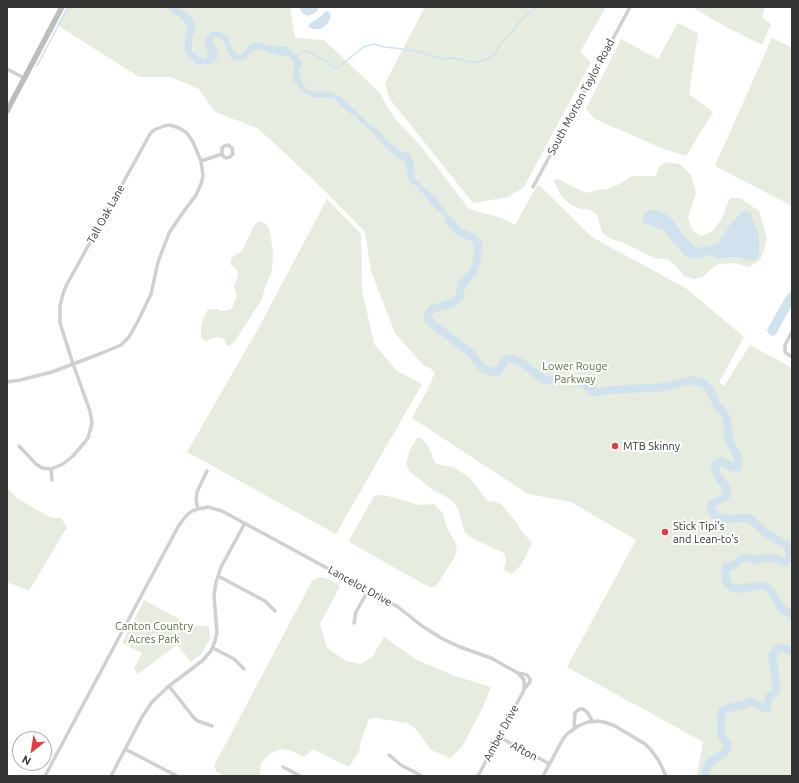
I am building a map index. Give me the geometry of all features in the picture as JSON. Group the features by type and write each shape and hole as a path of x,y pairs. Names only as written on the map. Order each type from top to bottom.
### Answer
{"street":[{"path":"7,111 62,7"},
{"name":"South Morton Taylor Road","path":"533,187 630,7"},
{"path":"7,69 24,78"},
{"name":"Tall Oak Lane","path":"51,469 63,464 73,456 88,438 92,423 90,410 60,323 60,306 66,286 147,138 154,130 170,125 187,133 193,142 201,161"},
{"path":"7,382 36,376 73,364 121,344 129,337 151,294 158,262 169,233 196,195 201,184 203,176 201,161 222,154"},
{"path":"792,332 786,344 785,352 792,357"},
{"path":"19,446 36,464 42,468 51,469 52,480"},
{"path":"45,776 178,524 187,515 198,509 196,500 197,492 207,471"},
{"name":"Lancelot Drive","path":"198,509 208,507 217,509 245,523 398,607 422,626 445,640 491,658 518,673 522,676 524,681"},
{"path":"111,776 148,707 169,686 202,661 213,648 216,632 214,596 218,576 245,523"},
{"path":"218,576 265,601 275,610"},
{"path":"354,623 356,612 368,591"},
{"path":"213,648 234,659 244,669"},
{"name":"Lancelot Drive","path":"518,673 527,675 530,679"},
{"name":"Amber Drive","path":"478,776 524,690 530,682 530,679"},
{"name":"Amber Drive","path":"524,681 524,690"},
{"path":"169,686 194,718 212,726"},
{"path":"574,728 575,713 581,709 584,709 593,722"},
{"path":"543,776 567,734 574,728 584,723 603,722 611,724 646,744 660,761 666,776"},
{"name":"Afton","path":"498,737 550,764"},
{"path":"126,748 177,776"},
{"path":"389,755 402,765 422,776"},
{"path":"283,768 300,776"}],"green space":[{"name":"Lower Rouge Parkway","path":"67,7 290,7 295,38 324,40 379,92 395,119 420,145 469,209 501,218 515,225 538,184 592,237 687,289 744,337 719,382 724,386 750,345 792,368 792,776 697,776 703,742 567,667 636,540 571,502 528,494 412,418 435,373 430,368 424,366 395,333 371,271 365,232 325,191 257,128 215,112 199,89 171,77 139,77 57,25"},
{"path":"425,7 606,7 580,52 591,62 524,187 508,197 473,203 389,98 385,83"},
{"path":"692,7 765,7 762,17 771,24 762,45 724,26"},
{"path":"678,23 698,33 689,94 713,112 686,156 661,148 595,119 586,109 621,39 658,59"},
{"path":"772,38 792,48 792,206 715,166"},
{"path":"665,162 680,164 691,175 696,193 688,217 693,231 701,236 712,232 721,220 730,198 740,198 759,211 767,238 764,251 759,261 749,267 735,263 719,264 712,268 703,277 693,279 684,276 668,259 656,259 622,242 611,239 602,233 597,214 588,209 581,209 573,206 563,198 554,180 559,179 587,193 607,189 620,184 632,176 656,176 659,167","holes":["674,221 683,234 696,248 718,243 729,226 759,235 759,254 749,260 735,257 718,259 709,255 694,259 684,256 664,231 642,222"]},
{"path":"327,199 361,234 362,290 374,344 397,371 422,384 336,534 187,452 258,329"},
{"path":"258,221 265,223 269,228 273,252 272,271 265,287 262,299 235,341 230,346 227,346 224,339 217,337 205,341 201,337 201,327 208,309 224,311 232,308 237,296 234,287 238,276 238,271 231,265 231,259 243,249"},
{"path":"417,438 421,438 428,446 433,460 437,464 453,467 461,472 470,478 486,499 490,502 495,501 502,505 522,532 532,542 520,566 512,574 505,571 504,567 506,558 503,552 470,537 464,531 458,509 453,501 433,490 409,471 406,464 410,450"},
{"path":"7,488 16,497 37,510 52,518 61,518 67,527 29,591 7,582"},
{"path":"384,495 420,505 434,504 443,513 446,526 455,542 457,550 453,560 437,585 431,588 349,542 374,496"},
{"path":"320,577 331,580 340,586 320,624 327,648 346,661 360,664 372,657 384,637 417,660 455,676 491,687 482,709 462,747 450,758 431,750 417,730 407,723 376,718 369,719 361,741 359,752 349,767 313,749 304,757 292,751 281,749 269,754 261,763 260,776 225,776 216,771 214,766 312,581"},
{"name":"Canton Country Acres Park","path":"144,600 192,626 209,626 210,638 200,655 191,662 177,645 138,674 134,669 142,653 122,643"}],"water":[{"path":"167,7 175,7 183,10 192,17 195,30 192,38 192,51 204,59 207,58 208,52 204,41 210,32 221,32 228,36 229,44 238,56 244,53 249,45 257,42 270,46 286,47 293,51 302,63 299,75 302,83 307,89 316,93 324,91 330,92 339,96 369,124 379,131 389,143 400,151 409,153 414,161 413,170 415,178 438,199 439,203 451,218 455,228 450,225 442,214 431,205 429,200 416,186 411,183 408,179 404,161 386,148 371,131 345,110 335,99 327,97 311,97 296,84 293,80 294,62 288,56 281,56 258,49 250,53 246,59 236,61 233,60 228,54 224,41 215,37 213,38 212,42 218,52 217,59 211,64 196,64 185,51 185,41 188,30 187,25 180,17 171,13"},
{"path":"300,7 317,7 318,10 307,16 301,11"},
{"path":"326,11 329,12 331,16 328,23 321,29 312,29 308,26 309,24"},
{"path":"658,210 674,221 683,234 696,248 718,243 729,226 743,211 750,212 759,235 759,254 756,260 735,257 718,259 709,255 694,259 684,256 664,231 642,222 645,211"},
{"path":"792,291 792,305 776,334 773,336 770,335 767,330 785,298"}],"waterway":[{"path":"37,66 68,7"},
{"path":"296,56 304,51 307,51 328,62 336,69 363,47 374,44 384,47 411,50 443,59 455,58 470,62 480,62 494,55 501,43 511,34 520,21 536,7"},
{"path":"449,220 459,232 472,237 477,241 477,260 473,272 462,284 459,298 452,303 432,309 428,315 428,319 431,323 472,354 482,368 489,371 498,372 505,360 512,359 522,363 543,379 578,382 596,392 664,387 690,380 703,383 709,388 717,405 725,415 729,441 739,461 737,468 721,461 716,464 715,469 717,475 726,487 727,492 726,496 712,504 712,512 717,517 721,518 751,519 766,533 786,545 790,551 790,555 784,563 775,558 761,558 754,560 743,557 734,565 726,567 726,582 731,587 738,589 761,585 766,586 771,591 781,608 790,613 792,616"},
{"path":"705,776 710,762 725,752 728,746 721,735 721,716 723,710 743,705 750,701 767,708 769,697 776,691 772,656 776,650 781,648 792,651"}],"place":[{"name":"MTB Skinny","path":"615,446"},
{"name":"Stick Tipi's and Lean-to's","path":"665,532"}]}
